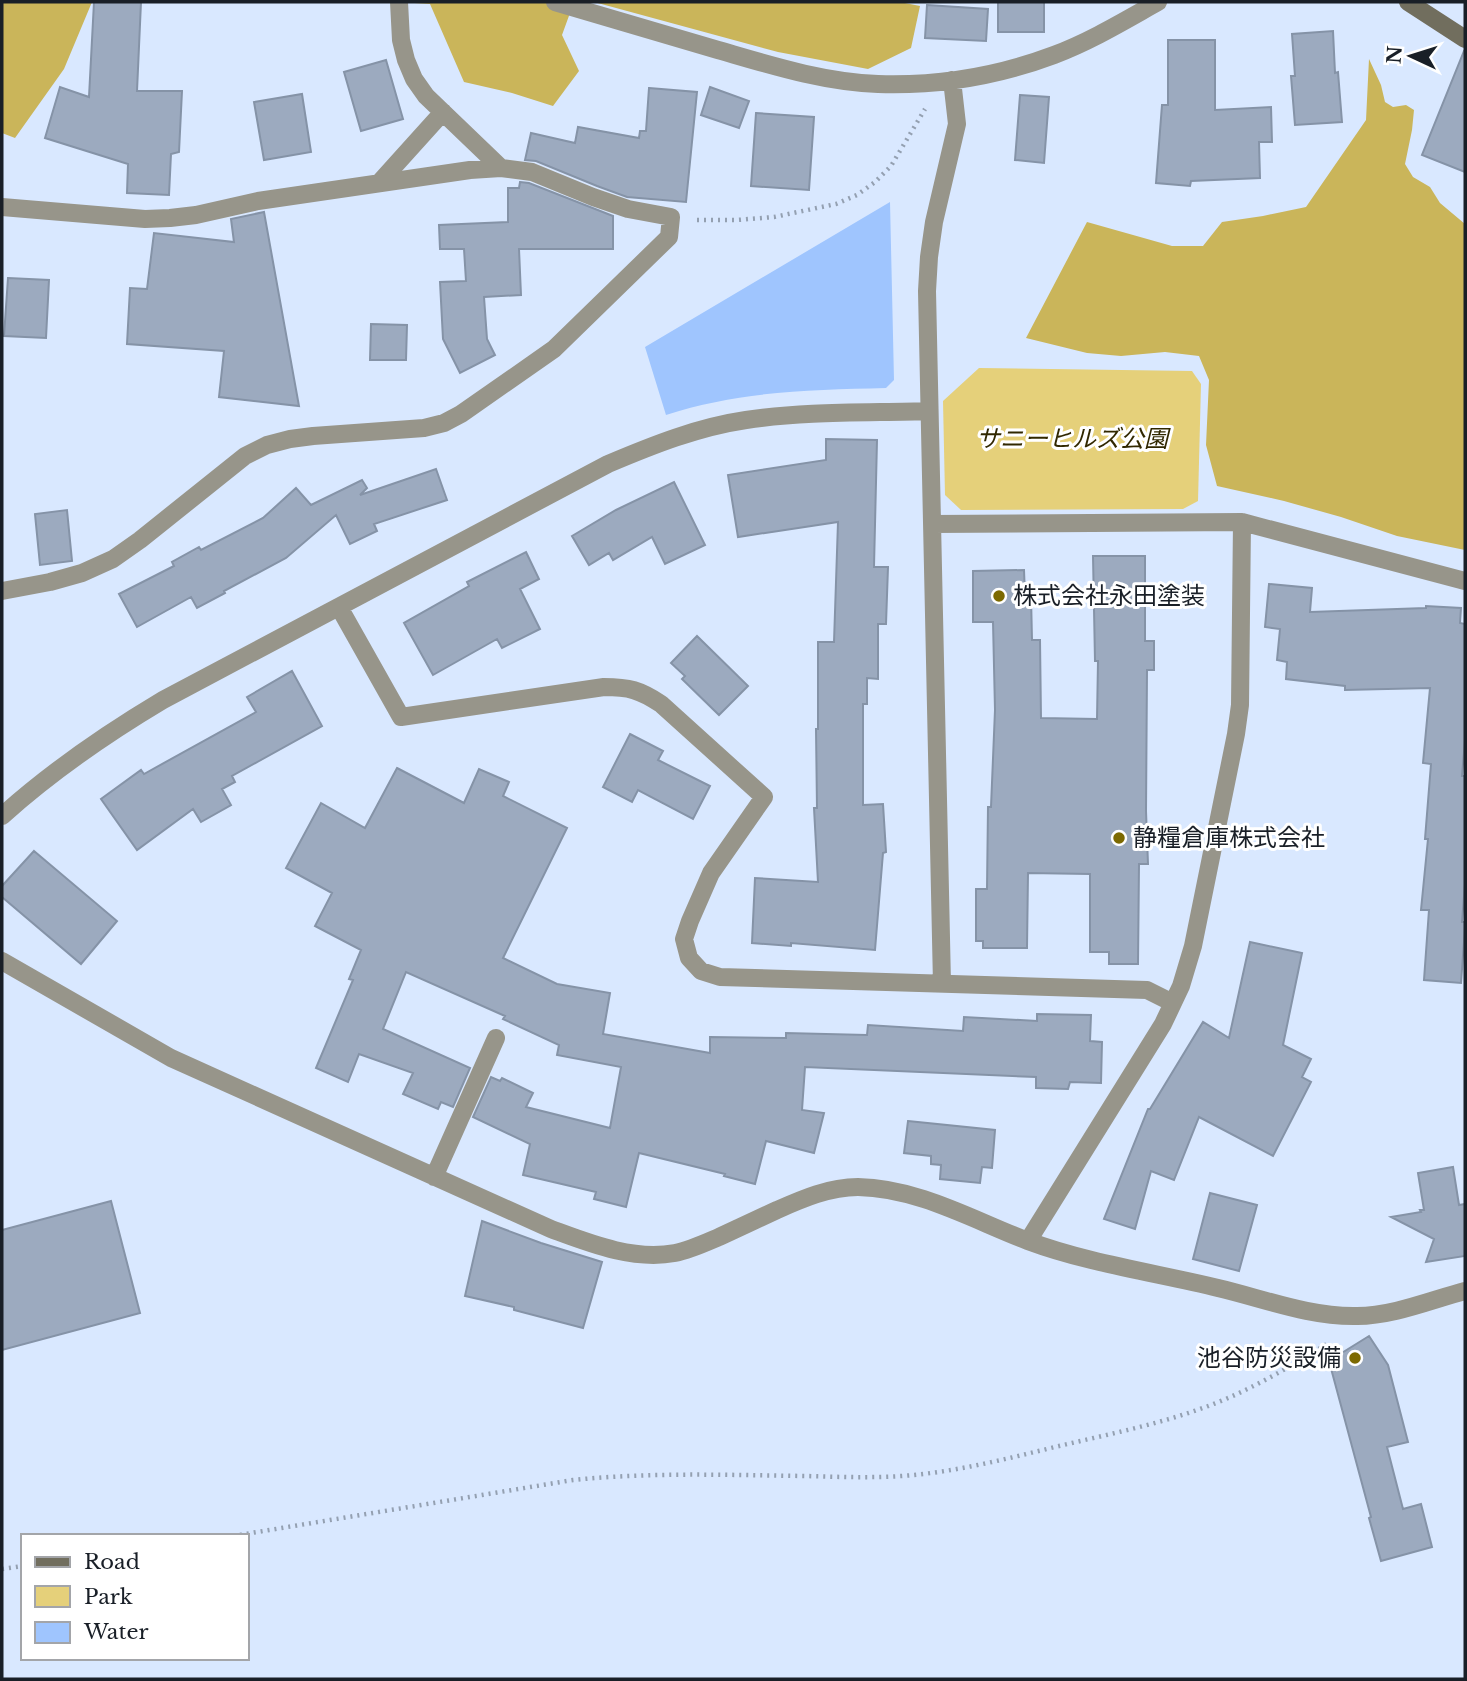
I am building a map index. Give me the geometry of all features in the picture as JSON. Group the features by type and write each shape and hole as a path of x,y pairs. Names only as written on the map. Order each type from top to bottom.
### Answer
{"street":[{"path":"398,2 401,40 414,79 426,96 501,168"},
{"path":"555,2 787,70 877,84 952,80 1012,69 1055,55 1097,36 1158,2"},
{"path":"1408,2 1465,39"},
{"path":"942,984 927,291 934,222 957,124 952,80"},
{"path":"379,183 443,111"},
{"path":"2,207 145,219 170,218 239,204 470,170 501,168 532,172 628,209 671,217 669,237 555,349 461,414 444,423 424,428 313,436 267,446 245,456 113,559 82,573 2,591"},
{"path":"2,817 72,758 163,700 608,464 652,445 698,430 746,420 794,415 929,411"},
{"path":"932,524 1242,522 1465,582"},
{"path":"1028,1241 1163,1024 1181,986 1193,946 1240,705 1242,522"},
{"path":"339,607 401,717 604,687 625,687 644,693 661,704 764,797 711,873 690,921 684,939 689,958 701,971 720,977 1147,990 1173,1003"},
{"path":"2,961 171,1058 551,1229 602,1246 651,1255 674,1253 697,1247 823,1192 854,1187 885,1189 915,1196 1028,1241 1074,1255 1302,1311 1332,1316 1361,1316 1391,1311 1465,1291"},
{"path":"434,1177 496,1038"}],"path":[{"path":"671,217 701,221 774,217 836,204 857,195 891,166 927,106 952,80"},
{"path":"245,1534 573,1480 615,1476 657,1474 866,1477 970,1468 1158,1422 1236,1394 1305,1358 1335,1339 1361,1316"},
{"path":"2,1569 20,1567"}],"green space":[{"name":"サニーヒルズ公園","path":"979,368 1192,371 1201,384 1198,501 1183,509 961,510 945,495 943,401"}],"shaded area":[{"path":"2,2 92,2 64,69 15,138 2,133"},
{"path":"399,2 574,2 562,35 579,71 553,106 464,82 430,4"},
{"path":"594,2 900,2 920,6 911,48 868,69 778,52"},
{"path":"1369,59 1381,85 1385,102 1393,107 1406,105 1414,110 1405,164 1413,177 1430,187 1440,203 1465,224 1465,550 1397,536 1284,501 1217,486 1206,445 1209,380 1199,356 1165,352 1121,356 1087,353 1026,338 1087,222 1172,246 1203,246 1222,222 1306,207 1366,120"}],"water":[{"path":"890,202 894,380 886,388 748,396 666,415 645,347"}],"building":[{"path":"94,2 141,2 137,91 182,91 179,152 171,154 169,195 127,193 128,164 45,138 60,87 89,97"},
{"path":"998,2 1044,2 1044,32 998,32"},
{"path":"927,5 988,9 986,41 925,38"},
{"path":"1333,31 1335,73 1338,72 1342,122 1295,125 1291,76 1295,76 1292,34"},
{"path":"1168,40 1215,40 1215,110 1271,107 1272,142 1259,142 1260,178 1191,181 1190,186 1156,183 1162,105 1168,105"},
{"path":"1465,51 1465,172 1422,155"},
{"path":"386,60 403,119 361,131 344,72"},
{"path":"710,87 749,101 739,128 701,115"},
{"path":"649,88 697,92 686,202 627,197 536,161 525,160 531,133 575,143 578,127 639,138 640,131 646,131"},
{"path":"302,94 311,152 264,160 254,102"},
{"path":"1020,95 1049,97 1044,163 1015,160"},
{"path":"756,113 814,117 809,190 751,186"},
{"path":"520,182 529,183 613,216 613,249 519,249 521,295 484,297 487,339 495,355 460,373 443,339 440,282 466,281 464,249 440,249 439,225 508,222 508,188 519,188"},
{"path":"264,212 299,406 219,397 224,351 127,344 130,288 147,289 154,233 234,242 231,219"},
{"path":"8,278 49,280 46,338 4,336"},
{"path":"371,324 407,325 406,360 370,360"},
{"path":"826,439 877,440 874,567 888,567 886,624 878,624 878,679 867,678 867,704 863,704 863,805 883,804 886,852 883,853 875,950 791,943 791,946 752,943 755,878 818,882 814,808 817,808 818,642 834,642 838,522 738,537 728,475 826,460"},
{"path":"436,469 447,500 374,524 377,531 350,544 336,515 286,558 197,608 191,597 137,627 119,594 174,566 172,562 199,547 201,550 263,518 296,488 311,505 362,480 367,488 360,495"},
{"path":"674,482 705,545 665,564 652,537 613,560 609,553 589,565 572,536 616,510"},
{"path":"67,510 72,561 40,565 35,514"},
{"path":"526,552 539,579 520,589 540,629 502,648 497,639 433,675 404,623 469,586 467,582"},
{"path":"1093,556 1145,556 1145,641 1154,641 1154,670 1147,670 1148,864 1139,864 1138,964 1109,964 1109,952 1090,952 1090,874 1028,873 1027,948 983,948 983,941 976,941 976,889 987,889 988,807 991,807 995,710 993,622 973,622 973,571 1024,570 1025,596 1031,596 1032,640 1040,640 1041,718 1097,719 1098,661 1095,661"},
{"path":"1269,584 1312,588 1310,612 1426,606 1461,608 1460,623 1465,624 1465,740 1462,776 1465,776 1465,884 1462,922 1465,922 1465,928 1461,983 1424,980 1429,910 1421,910 1428,839 1425,839 1431,764 1423,763 1430,688 1345,690 1345,686 1286,679 1287,662 1277,660 1280,629 1265,627"},
{"path":"697,636 748,686 719,715 682,679 685,676 671,663"},
{"path":"292,671 322,726 232,776 235,782 222,789 231,805 201,822 193,809 137,850 101,799 141,770 144,774 256,712 247,697"},
{"path":"630,734 663,751 658,760 710,786 693,819 638,790 632,802 603,787"},
{"path":"397,768 464,803 479,769 509,782 503,796 567,828 503,958 557,984 610,993 603,1034 710,1053 710,1037 786,1038 786,1033 867,1035 868,1025 963,1031 964,1017 1037,1021 1037,1014 1091,1015 1090,1041 1102,1042 1101,1083 1070,1082 1068,1089 1036,1088 1036,1077 805,1067 802,1110 824,1113 814,1153 766,1141 755,1184 639,1153 626,1207 594,1199 596,1192 523,1175 530,1144 473,1117 491,1077 500,1081 502,1078 533,1093 526,1107 610,1128 621,1067 557,1055 559,1045 503,1019 505,1016 406,972 383,1029 470,1068 453,1107 441,1102 438,1109 403,1094 413,1073 359,1054 348,1082 316,1068 353,980 349,979 361,950 315,926 332,893 286,868 321,803 365,828"},
{"path":"34,851 117,921 81,964 2,897 2,886"},
{"path":"1250,942 1302,953 1283,1045 1311,1059 1302,1077 1311,1082 1273,1156 1199,1117 1174,1180 1151,1171 1135,1229 1104,1219 1148,1109 1203,1022 1229,1038"},
{"path":"908,1121 995,1130 992,1168 982,1167 980,1183 940,1179 941,1165 931,1164 931,1156 904,1153"},
{"path":"1453,1167 1459,1205 1465,1204 1465,1256 1426,1262 1434,1239 1391,1217 1424,1210 1418,1173"},
{"path":"1210,1193 1257,1205 1239,1271 1193,1259"},
{"path":"111,1201 140,1313 2,1350 2,1230"},
{"path":"482,1221 602,1262 583,1328 514,1310 514,1307 465,1296"},
{"path":"1369,1336 1388,1365 1408,1442 1387,1447 1403,1509 1421,1504 1432,1547 1381,1561 1329,1361"}],"place":[{"name":"株式会社永田塗装","path":"999,596"},
{"name":"静糧倉庫株式会社","path":"1119,838"},
{"name":"池谷防災設備","path":"1355,1358"}]}
